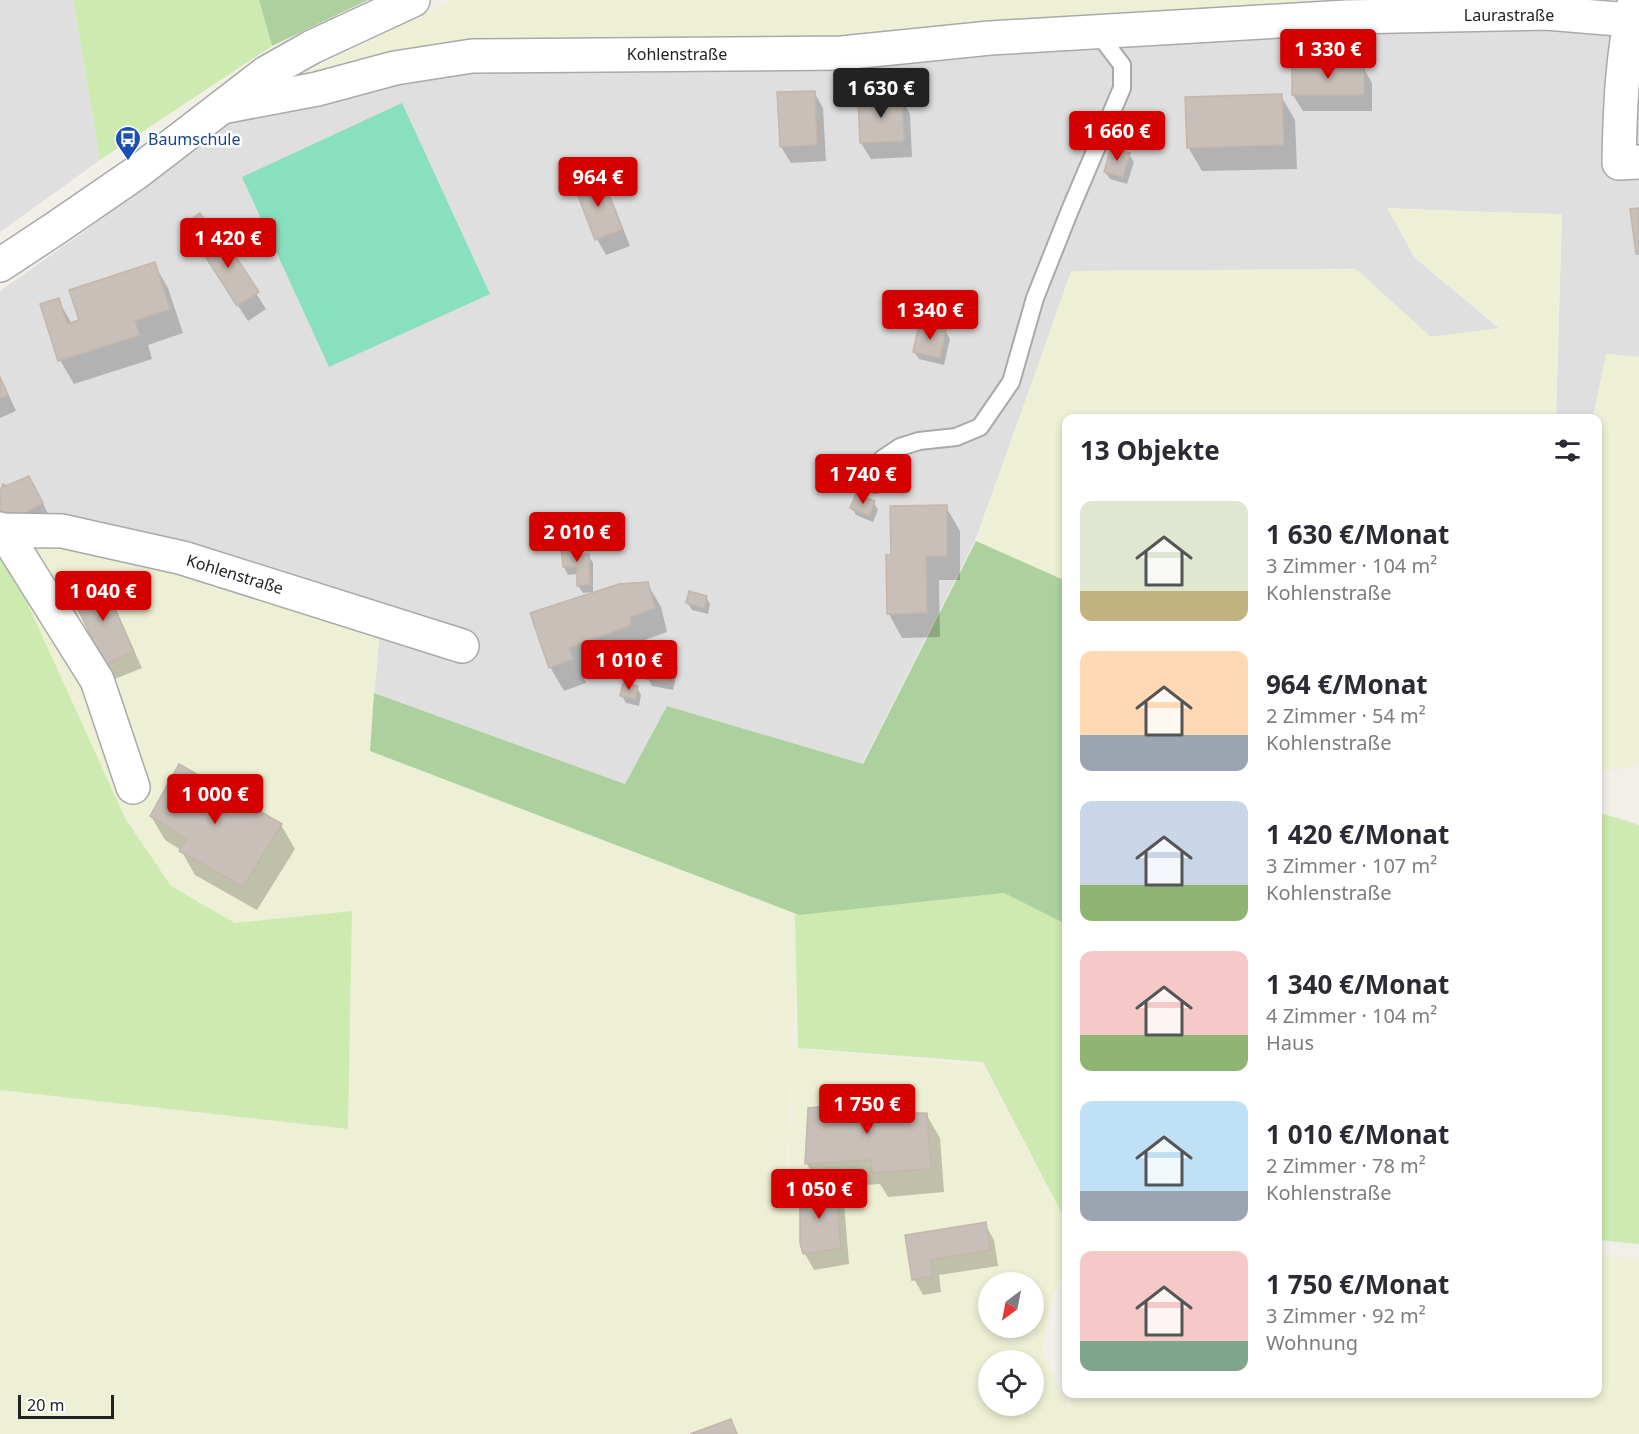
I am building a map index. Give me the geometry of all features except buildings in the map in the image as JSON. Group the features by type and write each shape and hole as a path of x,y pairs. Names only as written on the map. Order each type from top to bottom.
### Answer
{"street":[{"name":"Kohlenstraße","path":"0,265 136,173 266,73 312,47 413,0"},
{"name":"Laurastraße","path":"1137,29 1346,17 1546,14 1632,10 1620,109 1619,163 1639,162"},
{"name":"Kohlenstraße","path":"222,106 317,89 395,68 472,56 842,53 990,38 1137,29"},
{"name":"Kohlenstraße","path":"1,530 62,531 183,558 462,646"},
{"name":"Kohlenstraße","path":"1,530 96,680 133,787"}],"lane":[{"path":"876,484 882,459 900,447 919,441 956,437 980,427 1011,382 1035,298 1122,88 1122,65 1097,32"}],"shaded area":[{"path":"0,0 73,0 100,160 0,232"},
{"path":"1347,24 1639,32 1639,357 1606,354 1594,414 1556,414 1562,215 1387,208 1415,258 1500,329 1429,337 1355,269 1072,271 975,541 862,764 667,706 625,784 374,693 381,617 0,519 0,291 81,234 228,121 471,69"}],"green space":[{"path":"73,0 259,0 272,46 100,160"},
{"path":"259,0 368,0 272,46"},
{"path":"454,0 1621,0 1617,8 291,80"},
{"path":"402,103 490,294 329,367 242,177"},
{"path":"1388,209 1561,214 1555,414 1062,414 1062,579 976,541 1071,271 1357,270 1431,337 1500,328 1417,259"},
{"path":"1606,354 1639,357 1639,765 1602,772 1602,414 1595,414"},
{"path":"63,539 380,628 370,751 799,915 793,1048 984,1066 1062,1216 1062,1279 1052,1295 1044,1336 1044,1272 978,1272 978,1338 1044,1338 1041,1350 978,1350 978,1416 1044,1416 1044,1357 1062,1393 1062,1398 1064,1398 1071,1411 1070,1398 1602,1398 1602,1255 1639,1259 1639,1434 0,1434 0,1090 348,1129 352,911 235,923 171,886 125,818 0,543","holes":["792,1086 788,1204 786,1189"]},
{"path":"976,541 1062,579 1062,922 1004,893 799,915 370,751 374,693 625,784 667,706 863,764"},
{"path":"0,543 125,818 171,886 235,923 352,911 348,1129 0,1090"},
{"path":"1602,813 1639,825 1639,1244 1602,1240"},
{"path":"1004,893 1062,921 1062,1214 983,1062 798,1048 795,915"}],"place":[{"name":"Baumschule","path":"128,162"}]}
